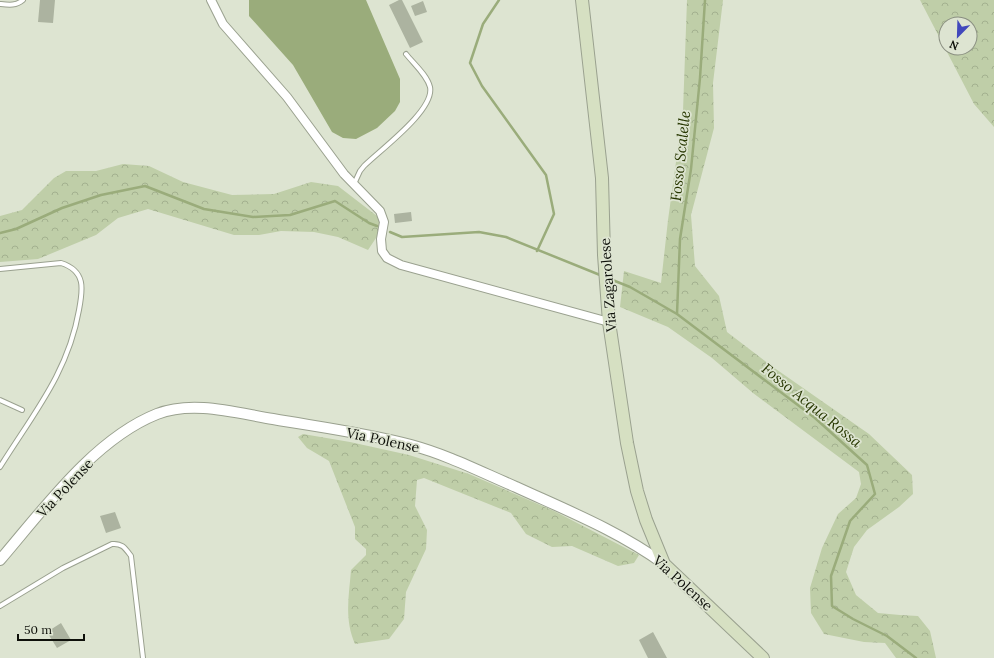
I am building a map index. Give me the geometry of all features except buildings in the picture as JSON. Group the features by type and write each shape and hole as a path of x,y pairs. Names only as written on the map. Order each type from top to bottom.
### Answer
{"main road":[{"name":"Via Zagarolese","path":"582,0 602,178 604,255 609,322 631,467 646,520 664,564"},
{"name":"Via Polense","path":"664,564 763,658"}],"street":[{"path":"211,0 223,24 287,97 344,174 382,214 384,222 381,239 382,251 386,258 401,265 609,322"},
{"name":"Via Polense","path":"0,560 69,480 115,438 132,426 170,410 197,409 224,411 380,438 435,452 580,516 644,550 664,564"}],"lane":[{"path":"0,4 12,5 23,0"},
{"path":"354,185 360,171 364,166 403,131 426,105 430,97 428,82 406,54"},
{"path":"0,269 61,263 70,267 77,273 81,279 82,287 76,327 65,361 34,416 0,467"},
{"path":"0,400 22,410"},
{"path":"0,606 63,568 112,544 118,544 124,547 131,556 143,658"}],"green space":[{"path":"687,0 723,0 713,83 714,128 691,215 695,266 719,296 727,332 773,367 869,434 912,475 913,494 899,507 867,530 854,547 846,572 856,595 878,613 918,616 930,631 936,658 896,658 885,643 864,642 824,634 811,613 810,588 822,548 838,514 856,498 861,484 859,472 753,393 712,358 668,327 620,307 624,271 661,283 683,111"},
{"path":"920,0 994,0 994,127 974,104 949,56 978,56 978,16 938,16 938,35"},
{"path":"123,164 149,166 183,182 232,195 274,194 311,182 338,186 377,216 381,223 378,235 368,250 338,237 314,232 281,231 259,235 234,235 148,209 118,218 96,235 38,259 0,262 0,216 22,210 54,178 66,171 96,171"},
{"path":"303,434 350,442 409,455 469,474 554,511 639,555 634,563 618,566 572,546 552,547 526,534 511,513 424,478 417,480 415,506 427,530 426,549 406,592 404,619 389,639 355,644 349,626 348,616 351,570 366,555 366,549 355,539 355,527 329,461 307,448 298,437"}],"shaded area":[{"path":"249,0 366,0 400,79 400,102 395,111 377,128 356,139 343,138 332,132 293,65 249,16"}],"waterway":[{"path":"499,0 483,24 470,63 482,86 546,175 554,214 537,251"},
{"name":"Fosso Scalelle","path":"677,314 680,239 691,169 700,78 705,0"},
{"name":"Fosso Acqua Rossa","path":"0,233 16,229 62,208 101,195 145,186 204,209 253,217 290,215 335,201 369,223 377,226"},
{"name":"Fosso Acqua Rossa","path":"390,232 402,237 479,232 506,237 600,275"},
{"name":"Fosso Acqua Rossa","path":"610,279 630,287 677,314 815,418 867,465 875,494 850,521 831,576 832,606 853,619 887,636 916,658"}]}
